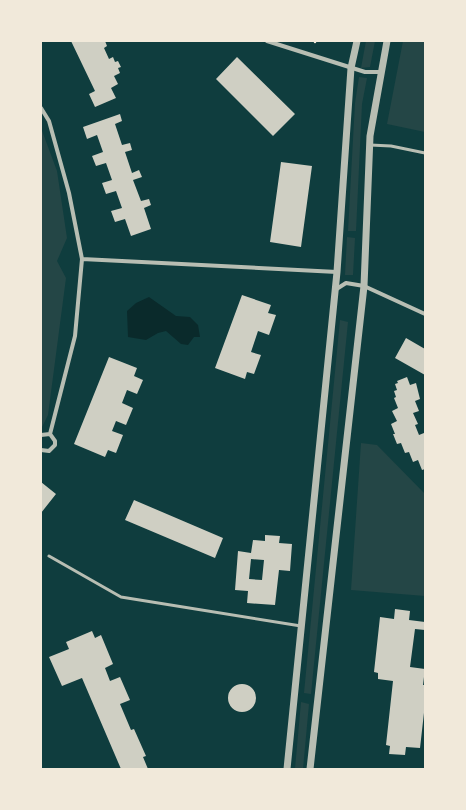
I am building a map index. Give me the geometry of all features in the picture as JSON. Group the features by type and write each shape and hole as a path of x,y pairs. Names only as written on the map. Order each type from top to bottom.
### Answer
{"street":[{"path":"267,41 365,72 380,72"},
{"path":"286,769 337,272 351,68 357,41"},
{"path":"310,769 364,286 370,144 380,72 387,41"},
{"path":"41,108 49,121 69,193 82,259 75,336 50,434 55,441 55,446 49,451 41,450"},
{"path":"82,259 337,272"},
{"path":"335,290 346,283 364,286 425,314"},
{"path":"41,435 50,434"}],"lane":[{"path":"370,144 391,146 425,153"},
{"path":"49,556 121,597 217,611 301,626"}],"shaded area":[{"path":"366,41 375,41 370,67 361,68"},
{"path":"403,41 425,41 425,132 387,124"},
{"path":"359,77 367,78 362,104 356,231 348,231 355,103"},
{"path":"41,128 57,171 67,238 57,261 66,278 48,415 41,429"},
{"path":"347,237 355,238 353,275 345,275"},
{"path":"149,297 176,316 190,317 198,325 200,337 194,337 188,345 181,344 166,331 158,333 146,340 128,337 127,311 136,303"},
{"path":"340,320 348,322 311,694 304,693"},
{"path":"361,443 377,445 425,494 425,596 351,590"},
{"path":"301,702 309,704 303,769 295,769"}],"building":[{"path":"71,41 105,41 107,46 104,48 109,59 113,57 115,62 118,61 121,67 118,68 120,73 114,76 118,84 111,88 116,98 95,107 89,94 95,91"},
{"path":"237,57 295,114 273,136 216,79"},
{"path":"120,114 122,121 115,124 122,145 130,143 132,150 125,152 132,173 139,170 142,177 133,180 141,201 149,199 151,205 144,208 151,229 131,236 125,219 115,222 111,211 122,208 116,191 106,194 102,183 112,180 106,163 96,166 92,156 103,152 97,135 87,139 83,127"},
{"path":"281,162 312,166 301,247 270,242"},
{"path":"242,295 271,305 268,313 276,315 269,335 258,331 251,352 261,355 254,374 247,372 245,379 215,368"},
{"path":"406,338 425,349 425,375 395,358"},
{"path":"109,357 137,368 134,376 143,380 137,394 127,390 122,403 133,408 126,425 116,421 112,431 123,435 116,453 108,450 105,457 74,444"},
{"path":"407,377 410,385 416,383 420,399 415,401 419,411 413,413 418,424 415,425 419,435 424,433 425,437 425,469 422,470 418,460 413,462 409,452 405,453 401,443 397,444 391,424 397,421 392,411 398,408 394,398 396,397 394,391 397,390 395,384 398,383 397,381"},
{"path":"41,482 56,494 41,513"},
{"path":"134,500 223,538 215,558 125,520"},
{"path":"265,535 280,536 279,543 292,544 290,571 279,570 275,605 247,603 248,591 235,590 238,551 251,553 253,540 265,541","holes":["251,559 264,560 262,580 249,579"]},
{"path":"395,609 410,611 409,620 425,622 425,630 415,629 410,667 425,669 423,685 425,685 425,704 420,748 406,747 405,755 389,754 390,746 386,745 393,681 378,679 378,673 374,672 380,617 394,619"},
{"path":"92,631 95,638 101,635 113,664 105,668 110,681 120,677 130,700 120,704 131,730 134,729 146,756 143,757 148,769 121,769 82,678 62,686 49,657 69,649 66,642"},
{"path":"242,684 252,688 256,698 252,708 242,712 232,708 228,698 232,688"}]}
